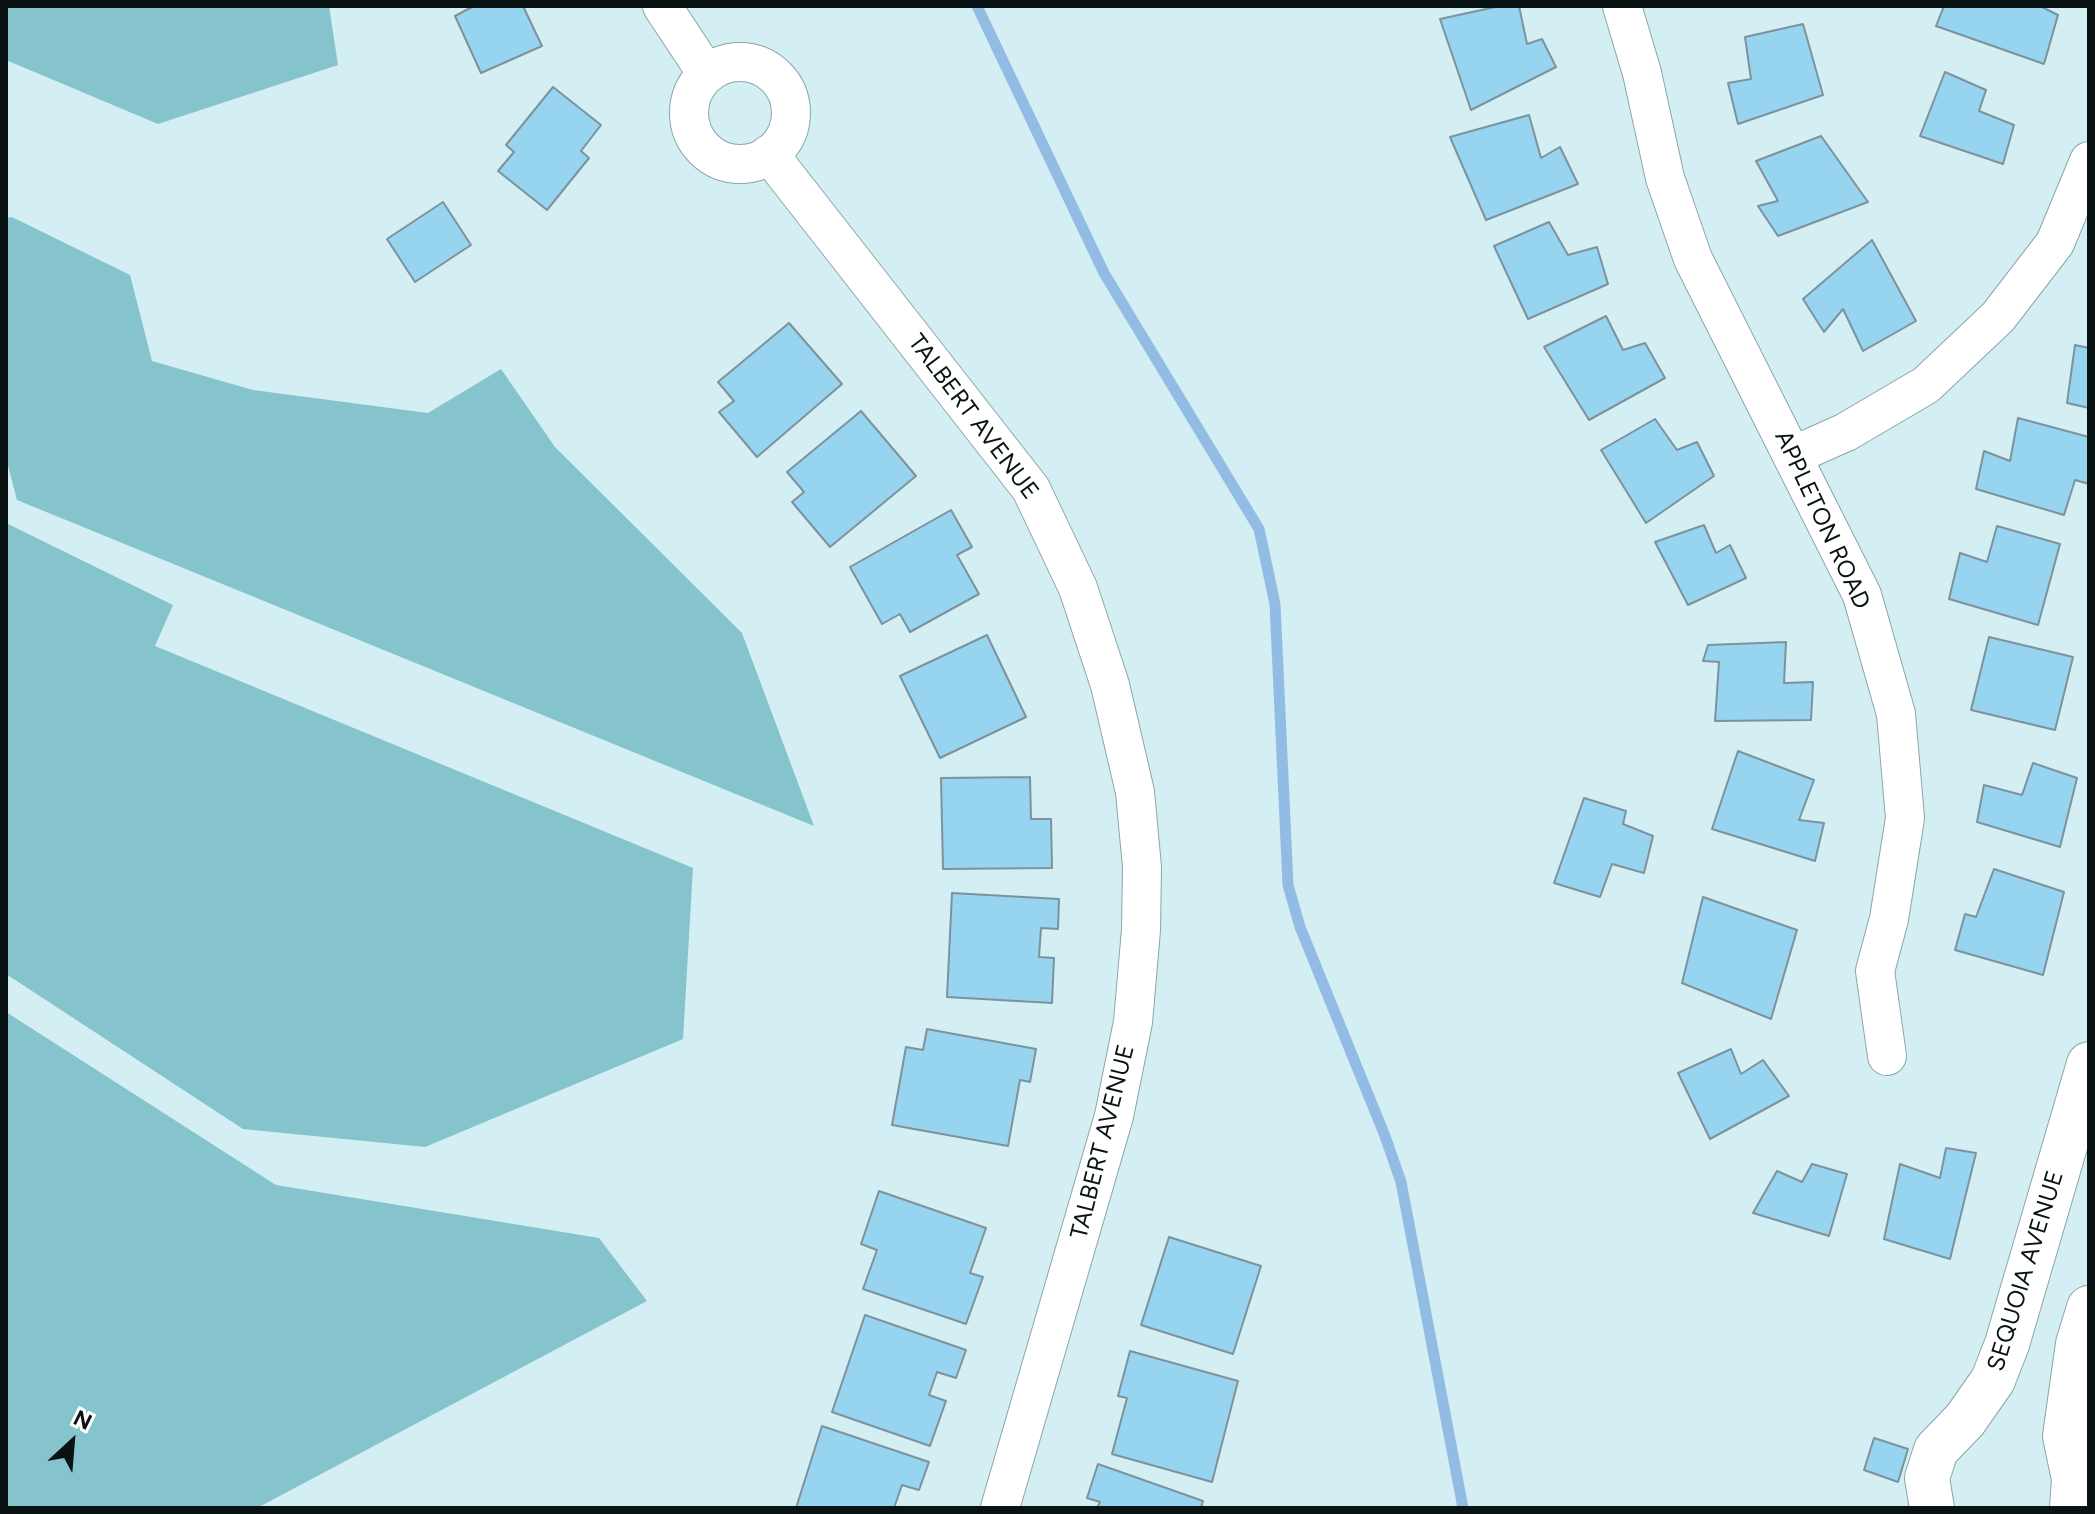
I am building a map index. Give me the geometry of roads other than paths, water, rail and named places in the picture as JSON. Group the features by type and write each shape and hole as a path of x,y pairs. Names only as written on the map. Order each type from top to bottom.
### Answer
{"street":[{"path":"662,6 707,74"},
{"name":"APPLETON ROAD","path":"1622,6 1642,73 1665,178 1693,259 1862,595 1896,714 1905,818 1889,919 1875,971 1887,1056"},
{"path":"745,62 761,66 776,75 786,89 791,104 791,121 785,137 769,154 761,160 745,164 728,163 700,145 688,113 691,96 707,74 727,63 745,62"},
{"name":"TALBERT AVENUE","path":"769,154 1031,489 1078,588 1110,685 1135,792 1142,867 1141,930 1133,1022 1114,1116 1000,1508"},
{"path":"1792,456 1846,432 1926,385 1998,317 2055,243 2089,161"},
{"name":"SEQUOIA AVENUE","path":"1932,1508 1927,1478 1936,1450 1965,1420 1993,1380 2007,1344 2089,1064"},
{"path":"2072,1508 2074,1479 2065,1436 2078,1344 2089,1308"}],"waterway":[{"path":"977,6 1104,273 1259,529 1275,604 1288,885 1300,927 1401,1182 1463,1508"}]}
